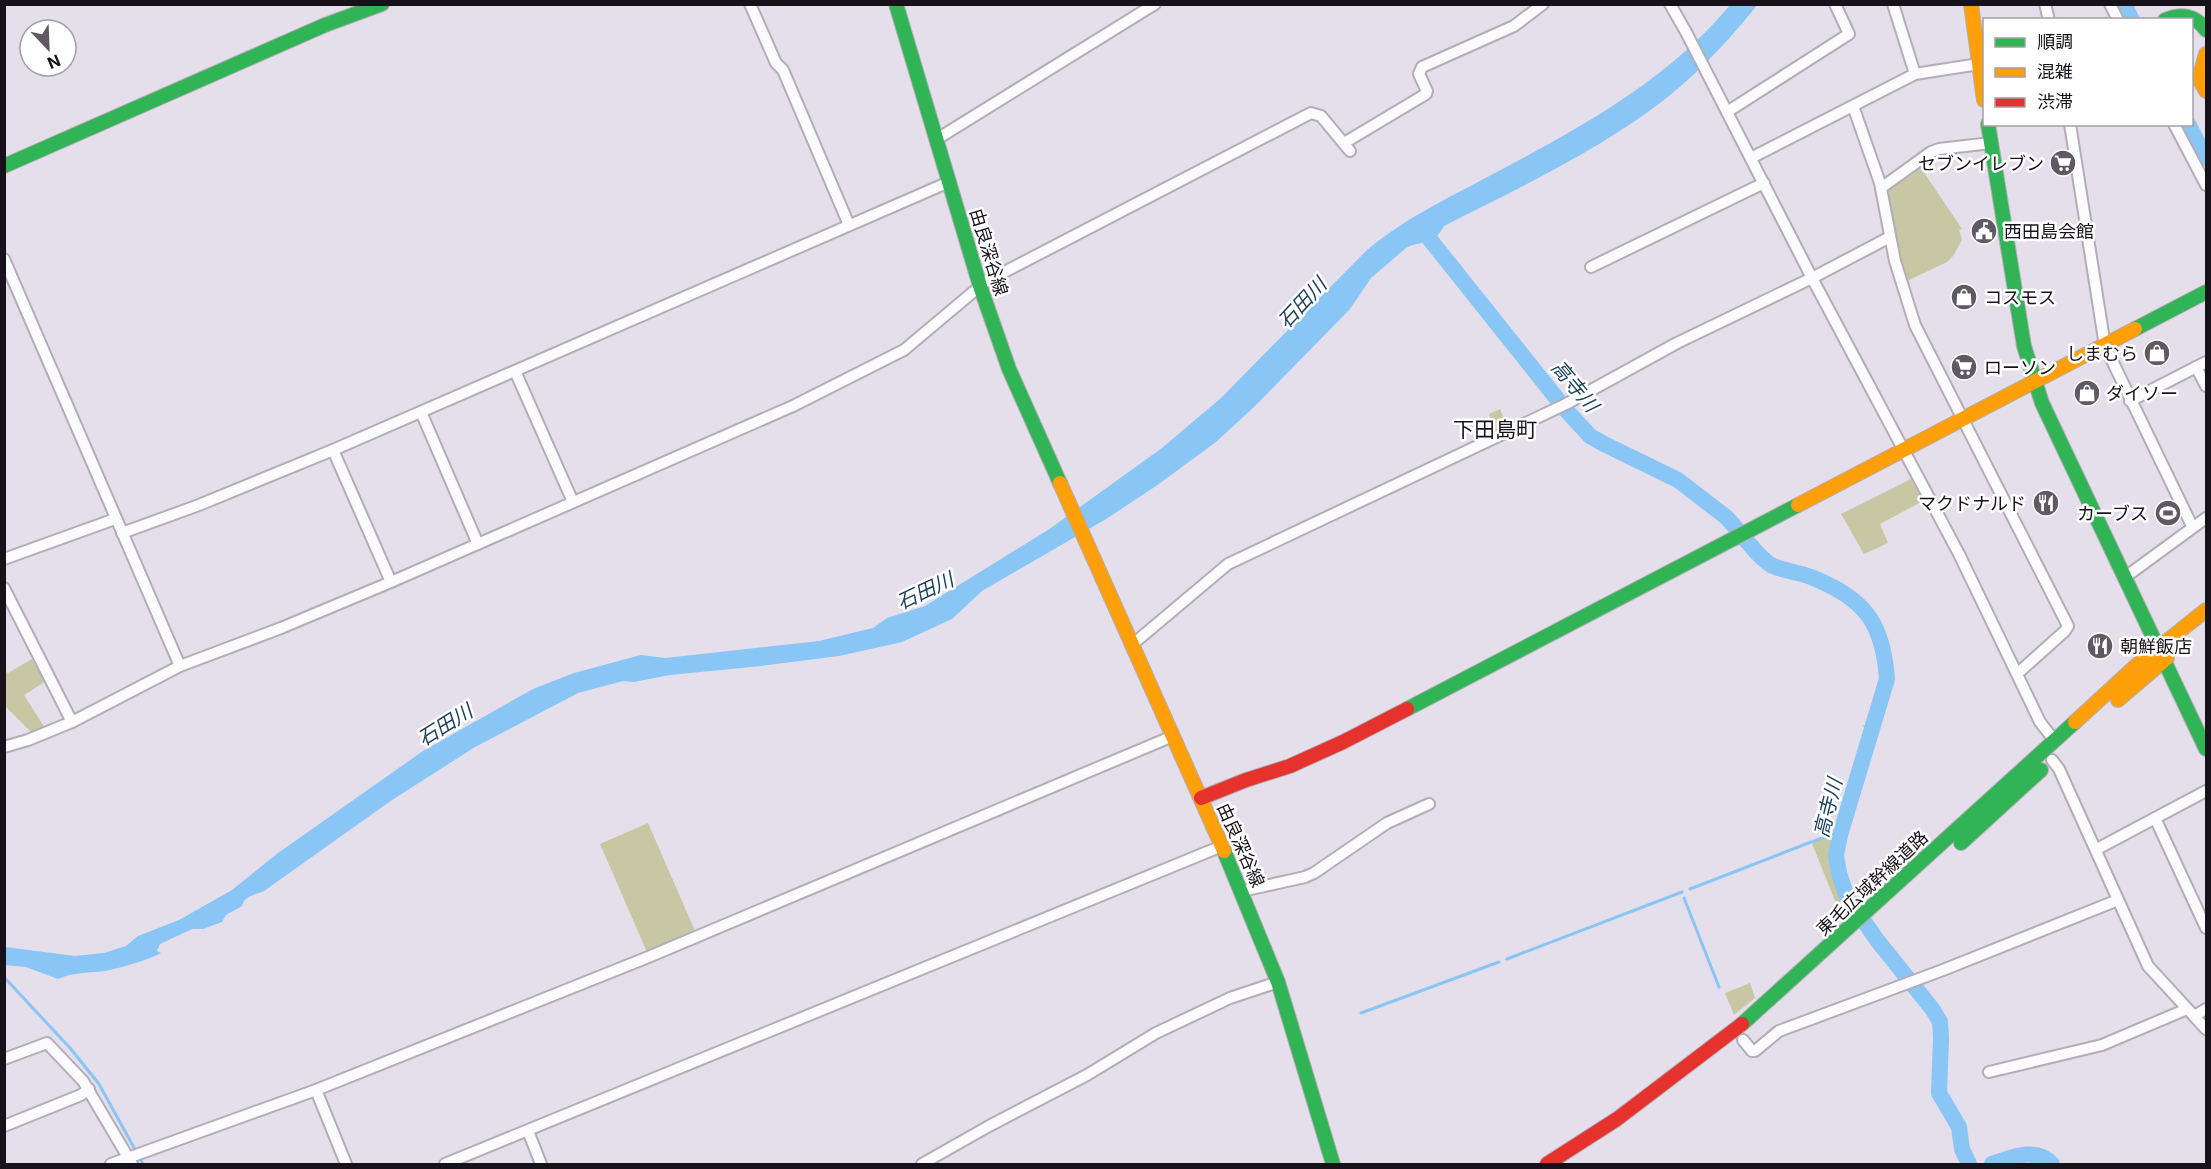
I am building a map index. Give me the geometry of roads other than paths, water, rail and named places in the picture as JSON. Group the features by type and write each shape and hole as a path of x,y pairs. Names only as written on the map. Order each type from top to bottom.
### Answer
{"main road":[{"path":"4,166 343,11 382,4"},
{"name":"由良深谷線","path":"896,4 980,286 1009,369 1242,891 1278,982 1334,1164"},
{"path":"1971,4 1982,63 1983,82"},
{"path":"2168,18 2187,15 2193,18"},
{"path":"2193,18 2200,22 2206,30"},
{"path":"2206,54 2199,78 2206,91"},
{"path":"1988,126 2024,346 2034,381 2042,403 2206,749"},
{"path":"1201,798 1290,766 1343,742 2206,292"},
{"name":"東毛広域幹線道路","path":"1871,917 2052,760 2206,610"},
{"name":"東毛広域幹線道路","path":"1547,1164 1617,1119 1752,1017 1858,929 2054,740 2161,655 2206,626"},
{"name":"東毛広域幹線道路","path":"1829,964 1858,929"},
{"path":"1570,1164 1664,1099 1743,1040 1796,994"}],"street":[{"path":"750,4 776,63 783,70 849,225"},
{"path":"937,139 1155,4"},
{"path":"4,747 72,722 180,666 281,628 391,582 793,406 904,350 980,286 1311,113 1321,116 1347,147 1426,94 1427,91 1419,74 1422,67 1525,20 1543,4"},
{"path":"1670,4 1964,564 2040,722 2054,740"},
{"path":"1727,112 1849,34 1835,4"},
{"path":"1893,4 1915,74"},
{"path":"2109,4 2117,18"},
{"path":"1751,158 1915,74 1982,63"},
{"path":"1853,106 1881,188 1890,237 1904,293 1915,325 2068,626 2018,673"},
{"path":"2070,126 2104,346 2192,526"},
{"path":"2175,126 2206,185"},
{"path":"1881,188 1931,152 1991,143"},
{"path":"122,533 199,505 333,450 949,182"},
{"path":"1591,267 1764,183"},
{"path":"1133,644 1222,567 1562,406 1677,343 1812,278 1890,237"},
{"path":"4,259 180,666"},
{"path":"2130,401 2206,362"},
{"path":"2196,368 2206,386"},
{"path":"515,371 573,502"},
{"path":"421,411 478,544"},
{"path":"333,450 391,582"},
{"path":"2124,578 2192,526 2206,518"},
{"path":"4,559 115,519"},
{"path":"4,588 72,722"},
{"path":"111,1164 134,1158 316,1090 646,958 1173,736"},
{"path":"2052,760 2059,769 2097,849 2148,966 2206,1029"},
{"path":"2097,849 2206,791"},
{"path":"1242,891 1314,873 1387,823 1429,804"},
{"path":"2155,818 2206,928"},
{"path":"445,1164 1222,846"},
{"path":"1743,1040 1752,1051 1755,1051 1779,1031 1943,970 2118,900"},
{"path":"922,1164 988,1126 1087,1075 1156,1033 1230,998 1278,982"},
{"path":"1989,1071 2102,1045 2191,1012 2206,1009"},
{"path":"4,1059 47,1043 89,1089 134,1158"},
{"path":"4,1126 81,1095 89,1089"},
{"path":"316,1090 346,1164"},
{"path":"528,1131 541,1164"}],"water":[{"path":"1730,5 1757,5 1716,53 1669,96 1588,150 1444,226 1440,233 1431,240 1406,248 1371,278 1350,309 1254,407 1216,442 1106,519 982,591 952,619 902,642 839,656 670,675 634,682 623,681 578,693 475,747 392,800 264,891 248,898 242,906 226,915 222,922 203,929 192,929 160,944 157,951 161,953 119,968 75,974 58,979 26,967 5,965 5,947 75,956 104,953 126,946 138,936 179,920 232,890 278,853 423,751 533,689 574,673 641,655 665,658 819,641 873,628 887,618 925,606 1048,530 1162,448 1221,398 1367,250 1382,238 1429,208 1559,138 1621,100 1679,57"}],"waterway":[{"path":"2124,4 2131,18"},
{"path":"2189,126 2206,158"},
{"name":"高寺川","path":"1420,227 1566,410 1590,436 1678,480 1726,517 1736,528"},
{"name":"高寺川","path":"1745,539 1760,557 1771,565 1811,577 1845,594 1857,603 1867,614 1881,642 1887,679 1840,835 1836,855 1839,873 1847,897 1940,1022 1939,1093 1959,1127 1962,1149 1969,1164"},
{"path":"1814,841 1826,837"},
{"path":"1690,889 1811,842"},
{"path":"1507,959 1682,892"},
{"path":"1684,898 1719,987"},
{"path":"1361,1013 1499,962"},
{"path":"4,977 70,1048 99,1084 143,1164"},
{"name":"高寺川","path":"1992,1164 2023,1155 2038,1156 2052,1164"}],"place":[{"name":"セブンイレブン","path":"2063,163"},
{"name":"西田島会館","path":"1984,231"},
{"name":"コスモス","path":"1964,297"},
{"name":"しまむら","path":"2157,353"},
{"name":"ローソン","path":"1964,367"},
{"name":"ダイソー","path":"2087,393"},
{"name":"マクドナルド","path":"2046,503"},
{"name":"カーブス","path":"2168,513"},
{"name":"朝鮮飯店","path":"2100,646"}],"district":[{"name":"下田島町","path":"1495,429"}],"water label":[{"name":"石田川","path":"1302,303"},
{"name":"石田川","path":"925,591"},
{"name":"石田川","path":"445,725"}]}
